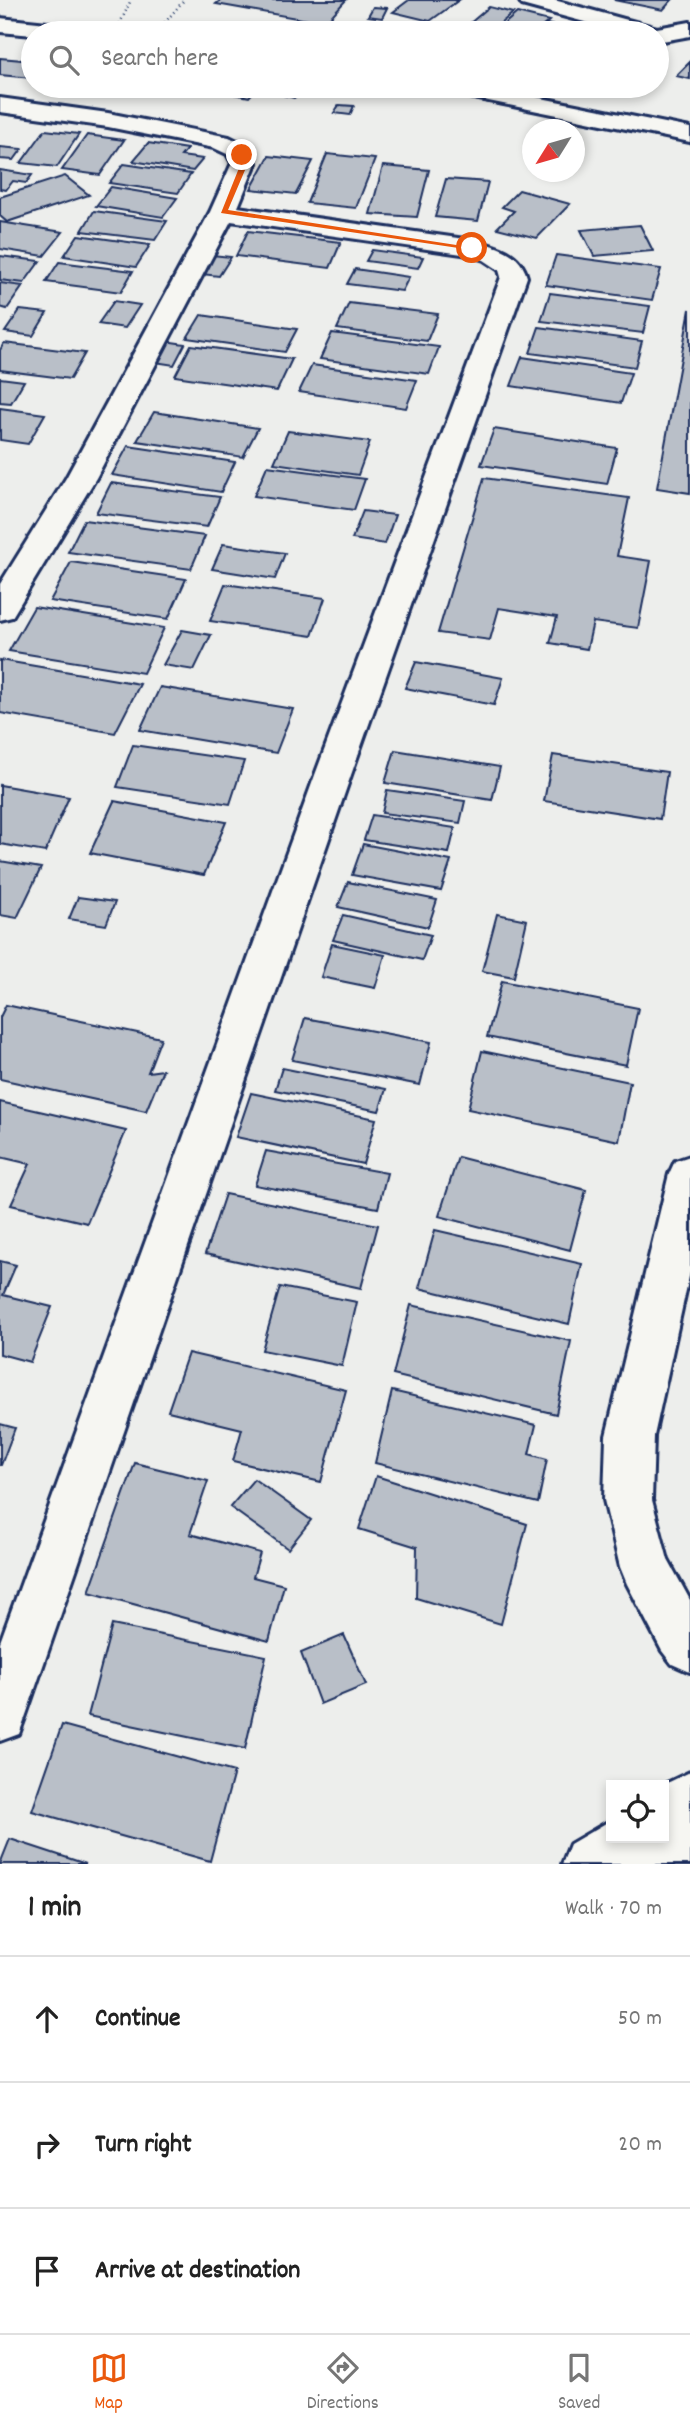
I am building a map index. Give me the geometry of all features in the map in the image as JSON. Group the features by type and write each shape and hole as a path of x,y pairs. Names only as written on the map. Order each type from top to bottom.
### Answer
{"street":[{"path":"530,0 606,21"},
{"path":"0,25 21,27"},
{"path":"669,34 690,29"},
{"path":"508,98 690,135"},
{"path":"0,105 108,120 235,148 242,155 244,163 223,212 80,478 0,610"},
{"path":"0,1715 328,788 514,277 511,266 493,254 472,248 223,212"},
{"path":"690,1174 630,1436 628,1500 645,1567 680,1633 690,1646"},
{"path":"669,1814 690,1799"},
{"path":"590,1864 625,1843"},
{"path":"664,1843 690,1864"}],"path":[{"path":"121,21 131,0"},
{"path":"166,21 184,0"}],"building":[{"path":"221,0 346,0 327,21 216,4"},
{"path":"409,0 459,0 430,21 393,12"},
{"path":"614,0 672,0 663,10"},
{"path":"373,7 387,8 382,18 368,16"},
{"path":"489,7 513,13 503,21 473,21"},
{"path":"517,13 549,21 508,21"},
{"path":"0,58 21,60 21,77 0,75"},
{"path":"690,62 690,79 676,76"},
{"path":"339,105 354,106 350,115 334,113"},
{"path":"45,130 79,134 57,167 21,163"},
{"path":"87,135 124,140 100,175 62,170"},
{"path":"148,143 187,149 181,156 203,159 193,171 133,161"},
{"path":"0,147 22,149 14,160 0,159"},
{"path":"327,154 375,159 356,208 307,203"},
{"path":"269,156 313,161 296,194 251,189"},
{"path":"124,164 191,174 178,193 109,183"},
{"path":"383,166 429,170 417,217 370,214"},
{"path":"0,170 32,175 26,183 13,181 6,190 0,189"},
{"path":"65,176 89,195 7,222 0,216 0,197"},
{"path":"446,179 488,182 478,221 435,217"},
{"path":"111,187 177,198 163,217 96,206"},
{"path":"519,190 570,204 537,238 497,228 514,211 502,207"},
{"path":"94,211 167,221 155,240 82,231"},
{"path":"0,222 63,232 44,256 0,249"},
{"path":"640,225 653,251 594,256 581,230"},
{"path":"248,231 341,242 330,268 236,256"},
{"path":"78,235 150,245 136,267 64,256"},
{"path":"372,250 423,257 418,268 366,261"},
{"path":"212,255 231,257 219,276 201,274"},
{"path":"556,255 661,269 652,300 546,285"},
{"path":"0,256 40,261 24,283 0,280"},
{"path":"59,262 133,271 121,292 46,282"},
{"path":"355,269 409,277 402,291 347,284"},
{"path":"0,283 23,286 7,309 0,307"},
{"path":"550,293 650,306 643,333 541,321"},
{"path":"114,301 140,305 125,328 98,324"},
{"path":"349,303 438,314 427,341 337,329"},
{"path":"690,309 690,493 657,488"},
{"path":"20,310 47,313 33,336 5,332"},
{"path":"201,315 297,329 285,352 187,338"},
{"path":"539,327 642,341 635,367 530,353"},
{"path":"332,333 439,347 429,374 320,359"},
{"path":"165,341 185,344 174,365 155,362"},
{"path":"4,343 85,353 70,379 0,370 0,350"},
{"path":"191,345 292,359 277,391 175,376"},
{"path":"522,357 631,373 621,403 511,386"},
{"path":"312,365 417,380 406,408 299,392"},
{"path":"0,378 24,381 11,403 0,402"},
{"path":"0,408 45,414 28,444 0,440"},
{"path":"154,412 258,428 243,457 137,441"},
{"path":"494,429 617,448 607,484 481,465"},
{"path":"288,431 370,442 358,475 274,463"},
{"path":"128,446 235,462 221,492 112,475"},
{"path":"267,466 365,479 354,510 254,496"},
{"path":"484,478 629,498 617,556 651,561 638,628 593,622 587,649 550,643 557,617 499,608 490,640 438,633"},
{"path":"111,483 220,497 207,527 96,513"},
{"path":"363,511 395,515 385,544 352,539"},
{"path":"84,520 205,536 191,569 68,552"},
{"path":"223,544 285,553 275,579 212,569"},
{"path":"71,562 186,579 168,619 50,601"},
{"path":"225,584 325,598 312,636 210,621"},
{"path":"34,607 164,628 143,673 9,651"},
{"path":"182,630 211,635 194,670 163,665"},
{"path":"0,660 140,684 115,733 0,713"},
{"path":"416,662 503,678 494,705 405,688"},
{"path":"160,687 293,709 276,753 140,730"},
{"path":"133,745 244,761 230,804 117,787"},
{"path":"395,750 500,767 492,800 385,783"},
{"path":"553,755 667,772 660,819 544,801"},
{"path":"0,785 69,797 45,852 0,844"},
{"path":"387,790 465,801 460,823 382,813"},
{"path":"114,801 226,822 204,875 90,853"},
{"path":"372,815 455,828 449,853 364,840"},
{"path":"363,844 451,861 441,891 352,875"},
{"path":"0,861 41,868 17,918 0,915"},
{"path":"348,882 437,900 428,927 338,907"},
{"path":"78,897 115,902 106,925 69,919"},
{"path":"497,914 527,920 514,977 482,971"},
{"path":"343,915 431,935 422,960 333,940"},
{"path":"332,944 385,955 375,988 321,977"},
{"path":"502,981 638,1008 626,1065 487,1037"},
{"path":"6,1005 161,1038 148,1072 163,1070 146,1111 0,1079 0,1017"},
{"path":"305,1018 431,1042 420,1085 292,1060"},
{"path":"482,1051 630,1082 619,1141 468,1109"},
{"path":"282,1068 386,1089 379,1111 275,1090"},
{"path":"251,1093 376,1119 363,1164 236,1137"},
{"path":"0,1102 126,1131 87,1223 11,1205 30,1164 0,1157"},
{"path":"266,1151 387,1173 378,1208 255,1185"},
{"path":"458,1157 586,1190 570,1250 439,1216"},
{"path":"225,1194 378,1225 361,1288 205,1254"},
{"path":"435,1230 582,1264 569,1324 419,1288"},
{"path":"0,1261 16,1265 3,1295 52,1307 30,1362 0,1354"},
{"path":"280,1287 357,1302 342,1366 262,1350"},
{"path":"411,1305 571,1341 556,1414 393,1375"},
{"path":"188,1353 346,1390 321,1482 233,1461 242,1429 168,1411"},
{"path":"392,1391 536,1425 529,1454 547,1459 538,1503 375,1463"},
{"path":"0,1424 15,1428 1,1465 0,1465"},
{"path":"135,1463 208,1481 190,1534 260,1553 253,1577 284,1585 269,1641 89,1592"},
{"path":"376,1476 527,1524 501,1624 416,1598 417,1547 359,1529"},
{"path":"254,1479 311,1520 288,1549 230,1507"},
{"path":"112,1625 266,1656 245,1749 88,1716"},
{"path":"344,1635 366,1685 320,1704 301,1653"},
{"path":"62,1725 234,1772 210,1861 32,1811"},
{"path":"10,1839 86,1864 0,1864"}],"route":[{"path":"242,155 244,163 223,212 472,248"}]}
